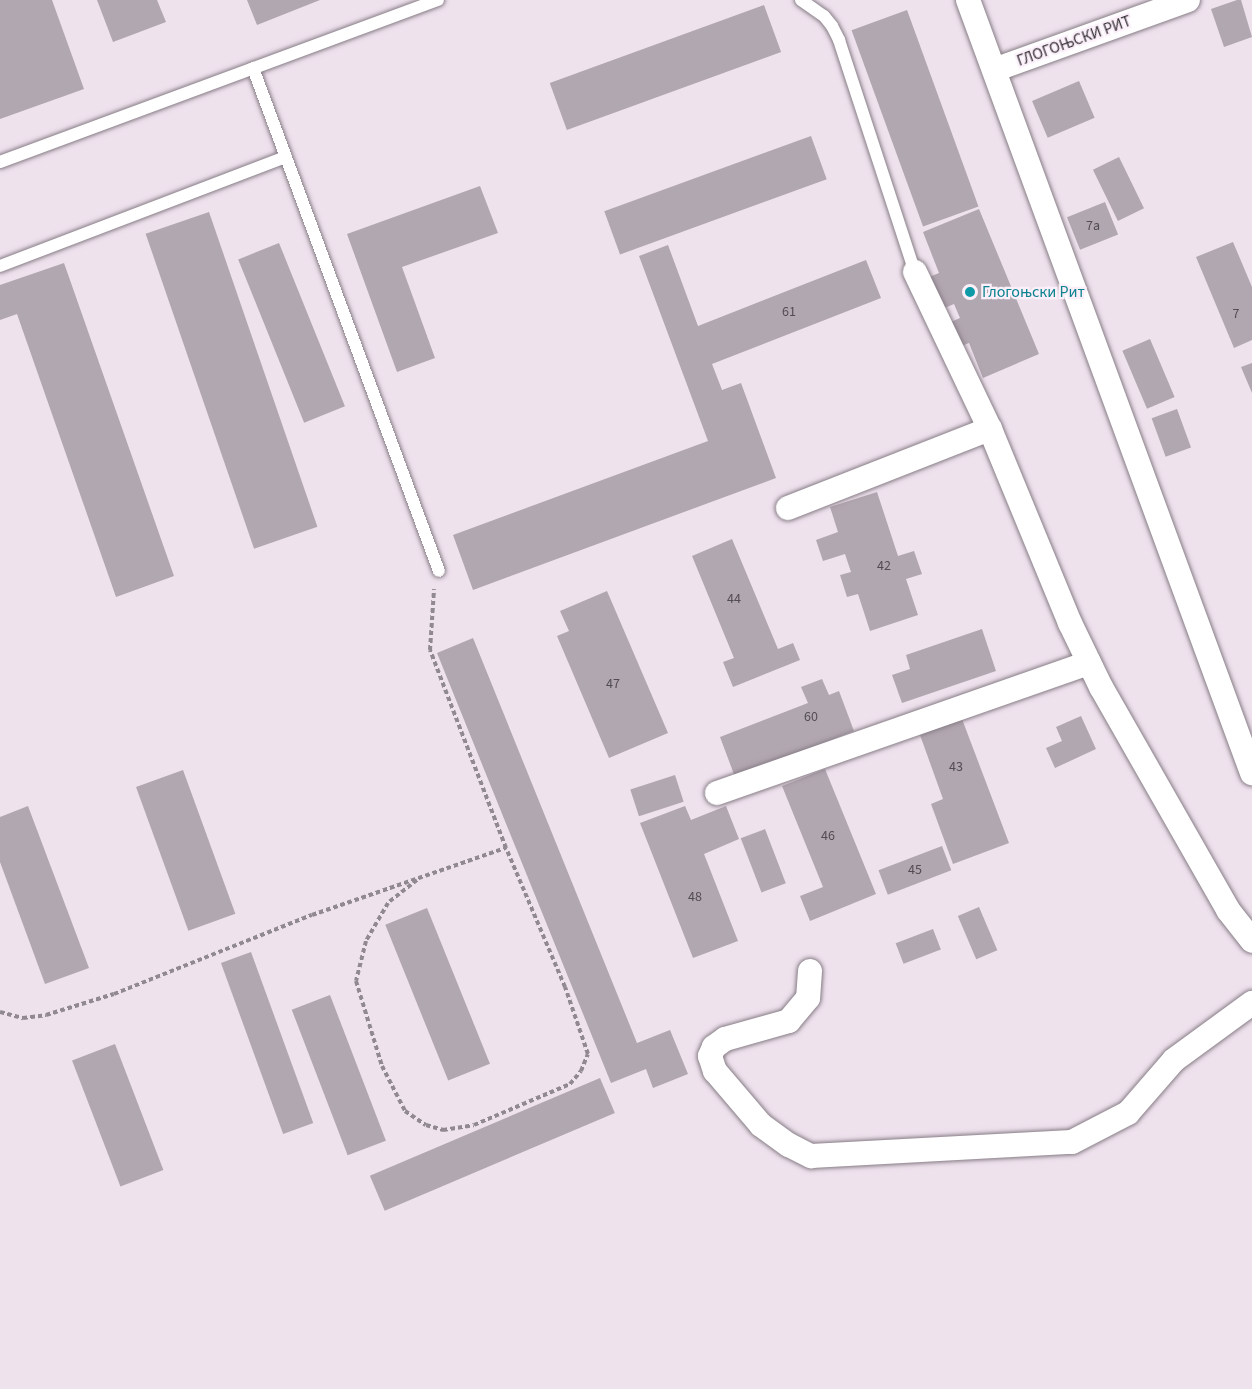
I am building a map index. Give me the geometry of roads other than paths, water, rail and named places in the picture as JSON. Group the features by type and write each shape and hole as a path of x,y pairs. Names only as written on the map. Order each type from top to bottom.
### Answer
{"street":[{"path":"968,0 1252,773"},
{"name":"ГЛОГОЊСКИ РИТ","path":"994,70 1188,0"},
{"path":"915,272 990,429 1070,623 1089,663 1228,910 1252,941"},
{"path":"788,508 990,429"},
{"path":"717,794 1089,663"},
{"path":"810,971 808,998 789,1021 725,1040 714,1047 710,1056 715,1071 761,1125 789,1145 811,1156 1072,1142 1128,1113 1174,1060 1252,1002"}],"lane":[{"path":"0,162 438,0"},
{"path":"801,0 824,16 839,40 915,272"},
{"path":"253,68 439,571"},
{"path":"0,266 286,157"}],"place":[{"name":"Глогоњски Рит","path":"970,292"}]}
